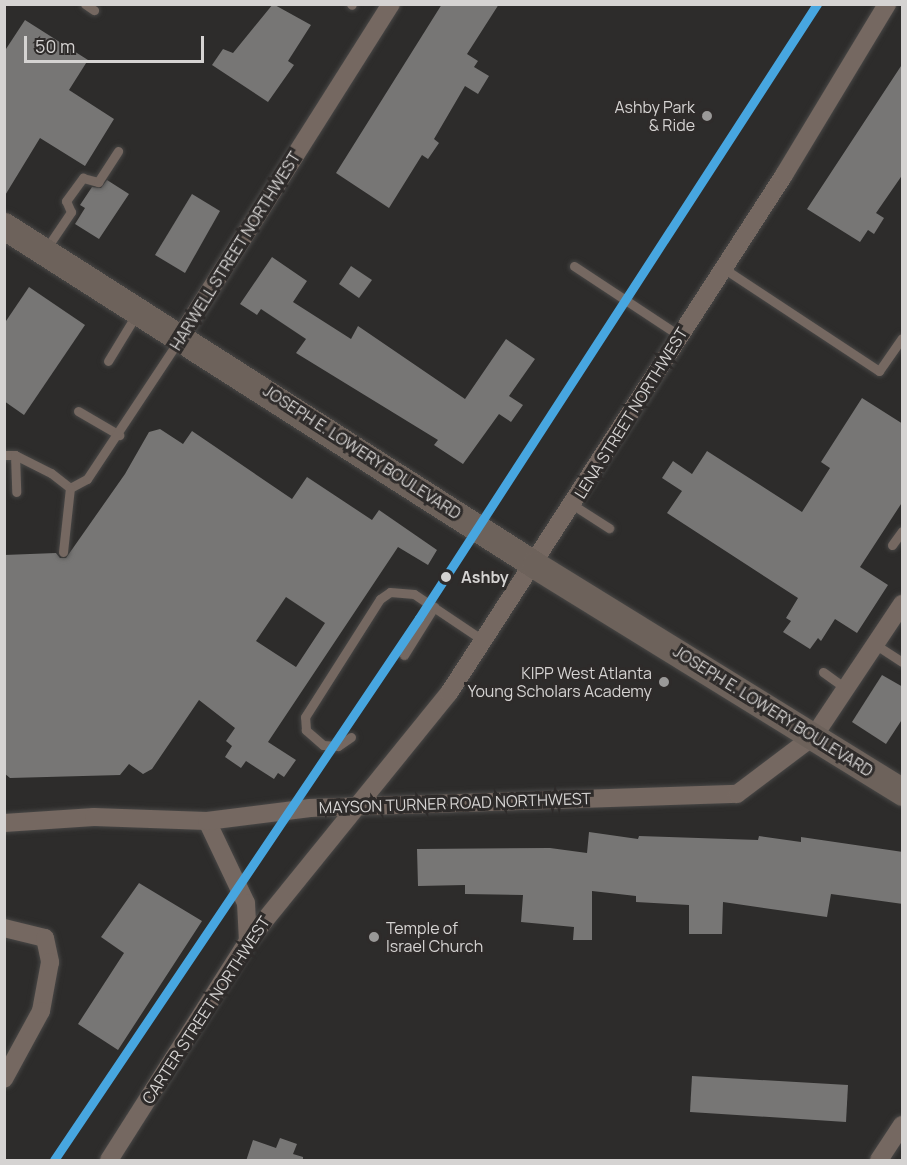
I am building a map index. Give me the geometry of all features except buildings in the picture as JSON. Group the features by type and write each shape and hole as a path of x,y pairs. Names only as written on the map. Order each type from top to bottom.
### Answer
{"main road":[{"name":"JOSEPH E. LOWERY BOULEVARD","path":"4,226 181,336 534,565 814,736 900,785"}],"street":[{"name":"HARWELL STREET NORTHWEST","path":"181,336 391,4"},
{"name":"LENA STREET NORTHWEST","path":"354,807 449,693 484,641 680,336 887,4"},
{"name":"MAYSON TURNER ROAD NORTHWEST","path":"4,823 94,817 207,820 310,808 737,794 814,736 848,690 903,604"},
{"name":"CARTER STREET NORTHWEST","path":"109,1161 248,941 354,807"},
{"path":"207,820 246,903 248,941"},
{"path":"4,928 45,938 50,962 41,1011 4,1079"},
{"path":"879,1161 903,1125"}],"lane":[{"path":"85,4 94,10"},
{"path":"44,251 71,212 66,201 83,178 98,182 118,151"},
{"path":"574,266 680,336"},
{"path":"723,268 879,371 903,338"},
{"path":"108,361 139,310"},
{"name":"HARWELL STREET NORTHWEST","path":"69,488 87,479 119,435 181,336"},
{"path":"78,411 119,435"},
{"path":"4,455 15,455 51,473 69,488 63,552"},
{"path":"15,455 16,492"},
{"path":"573,505 609,528"},
{"path":"892,545 903,531"},
{"path":"351,737 338,746 323,745 306,730 305,717 380,599 390,592 402,590 484,641"},
{"path":"404,655 434,608"},
{"path":"876,645 903,662"},
{"path":"823,672 848,690"}],"transit line":[{"path":"54,1160 419,618 817,4"}],"place":[{"name":"Ashby Park & Ride","path":"707,116"},
{"name":"Ashby","path":"446,577"},
{"name":"KIPP West Atlanta Young Scholars Academy","path":"664,682"},
{"name":"Temple of Israel Church","path":"374,937"}]}
